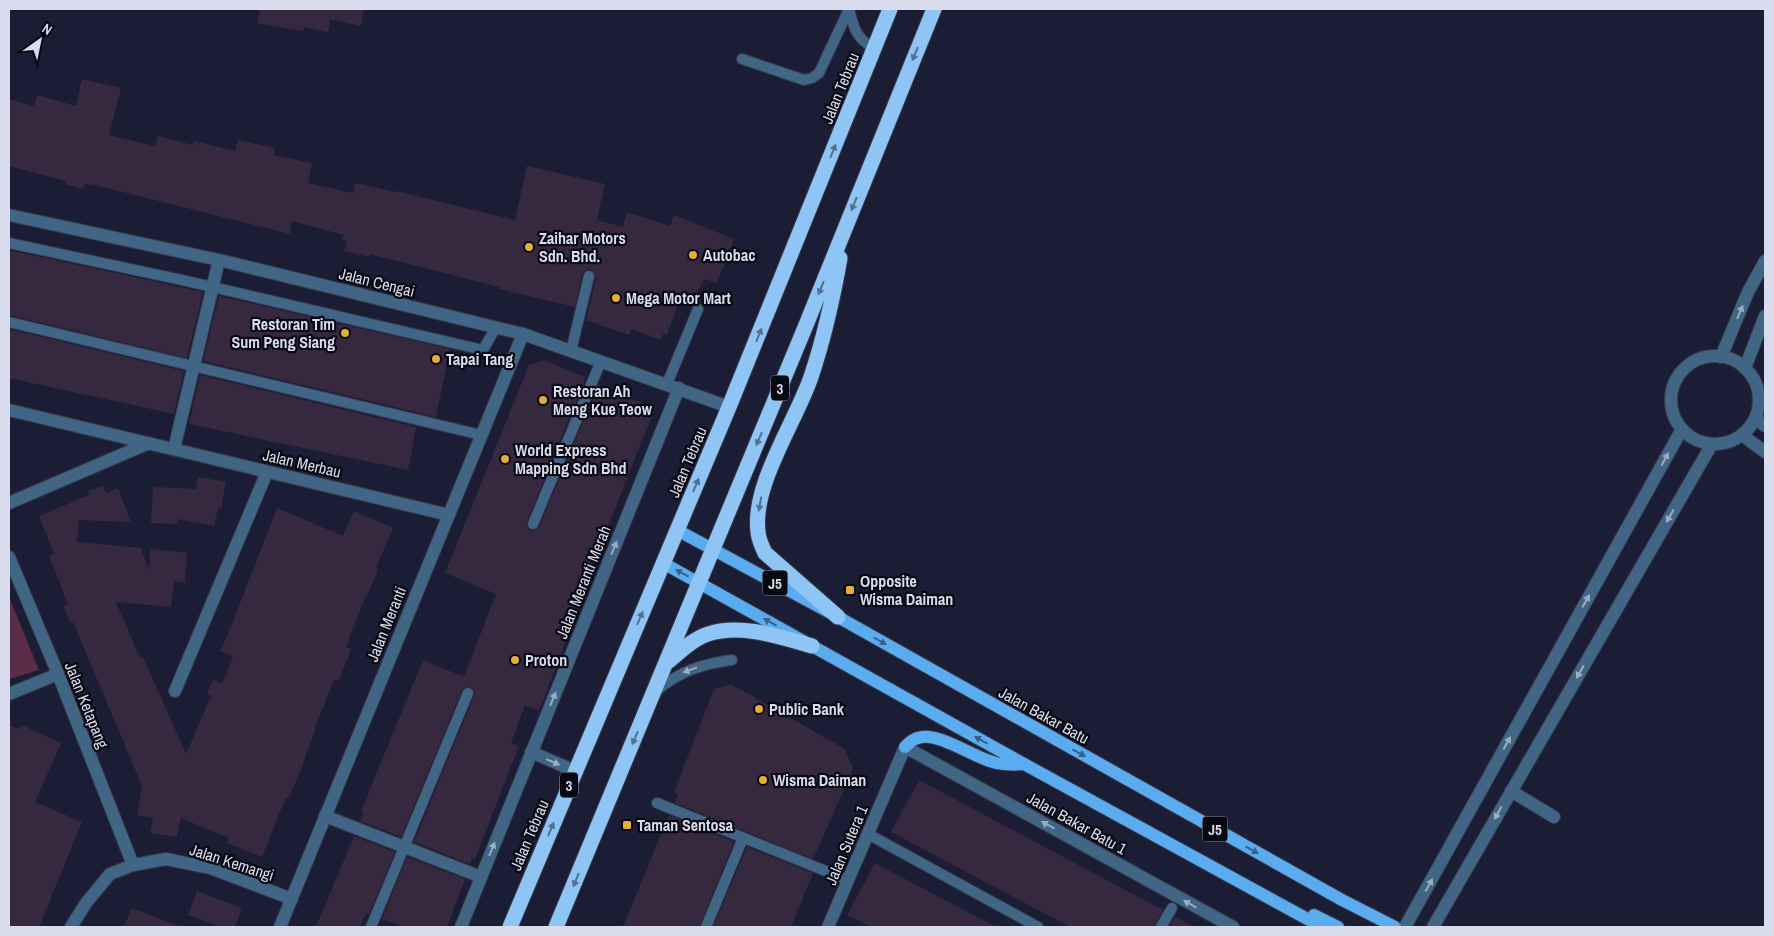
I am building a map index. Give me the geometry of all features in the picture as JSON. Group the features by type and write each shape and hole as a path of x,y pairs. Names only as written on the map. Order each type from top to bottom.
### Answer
{"highway":[{"name":"Jalan Tebrau","path":"510,927 729,408 890,9"},
{"name":"3","path":"556,927 700,583 934,9"},
{"path":"838,617 765,553 757,529 759,504 765,482 810,378 827,321 845,227"},
{"path":"666,663 698,639 709,634 729,630 767,634 812,646"}],"main road":[{"name":"Jalan Bakar Batu","path":"677,530 838,617 1308,881 1395,927"},
{"name":"J5","path":"663,563 1322,927"},
{"path":"905,747 911,740 922,737 935,738 996,763 1024,764"},
{"path":"1118,816 1221,865 1338,927"}],"street":[{"name":"Jalan Cengai","path":"9,215 219,260 523,334 673,386 729,408"},
{"path":"174,449 219,260"},
{"path":"1720,357 1748,292 1765,260"},
{"path":"1745,368 1765,316"},
{"name":"Jalan Meranti","path":"280,927 523,334"},
{"path":"1705,357 1720,357 1734,361 1745,368 1753,379 1758,392 1758,405 1755,418 1742,435 1732,440 1712,444 1701,442 1682,429 1674,416 1671,401 1673,386 1680,373 1691,363 1705,357"},
{"name":"Jalan Meranti Merah","path":"461,927 673,386"},
{"name":"Jalan Merbau","path":"9,410 449,515"},
{"path":"1755,418 1765,426"},
{"path":"1405,927 1682,429"},
{"path":"1742,435 1765,452"},
{"path":"9,503 149,443"},
{"path":"1432,927 1712,444"},
{"path":"175,691 267,472"},
{"name":"Jalan Ketapang","path":"9,557 58,674 133,865"},
{"path":"10,691 58,674"},
{"name":"Jalan Sutera 1","path":"833,925 848,880 905,747"},
{"name":"Jalan Bakar Batu 1","path":"905,747 1233,927"},
{"path":"531,752 575,771"},
{"path":"1511,791 1554,817"},
{"path":"326,816 481,877"},
{"name":"Jalan Kemangi","path":"71,927 86,903 110,874 133,865 166,859 210,868 292,899"}],"lane":[{"path":"849,9 857,35 875,49"},
{"path":"742,59 804,80 812,78 819,73 849,9"},
{"path":"9,243 213,287 483,350 496,327"},
{"path":"571,351 589,276"},
{"path":"673,386 698,309"},
{"path":"9,322 481,435"},
{"path":"533,524 600,361"},
{"path":"654,693 669,680 686,671 717,662 732,660"},
{"path":"371,927 468,693"},
{"path":"656,803 848,880"},
{"path":"868,834 1038,927"},
{"path":"706,927 743,838"},
{"path":"1161,927 1172,908"}],"shaded area":[{"path":"9,597 39,670 9,679"}],"building":[{"path":"260,9 364,9 361,26 330,19 328,32 304,27 303,31 257,23"},
{"path":"82,79 121,88 109,135 155,146 158,136 193,145 194,141 235,151 238,140 275,148 274,155 312,163 308,183 353,193 355,183 515,220 527,166 605,184 597,220 623,227 627,212 670,226 674,215 734,239 717,283 704,279 693,302 681,297 667,334 663,334 661,340 631,329 629,335 586,320 596,278 591,269 582,274 575,307 499,289 499,287 370,254 370,257 344,251 347,241 342,240 344,235 292,221 290,234 95,185 84,184 83,189 65,184 66,181 9,166 9,99 34,106 37,95 76,106"},
{"path":"9,250 203,292 187,358 9,315"},
{"path":"219,296 450,349 436,417 203,361"},
{"path":"9,329 184,371 174,414 9,378"},
{"path":"544,360 585,377 585,380 527,521 526,525 530,530 534,531 539,527 598,385 655,408 564,637 567,638 539,711 525,705 511,743 519,746 475,859 472,859 470,864 414,842 474,696 475,692 471,687 467,686 462,690 401,837 360,821 364,812 361,811 423,660 464,677 496,594 445,573 529,365"},
{"path":"200,375 416,427 408,470 189,424"},
{"path":"198,477 226,482 221,509 218,508 214,526 177,519 177,524 151,523 153,487 196,489"},
{"path":"103,486 106,493 118,488 131,522 79,520 77,542 141,548 149,570 150,549 187,553 185,583 174,581 171,607 116,602 140,658 143,657 186,754 211,696 207,694 213,680 222,684 233,657 220,651 277,508 343,536 354,511 393,528 346,647 351,649 339,681 334,680 301,769 289,798 286,797 262,857 227,843 229,838 181,818 177,837 150,833 153,818 137,815 142,786 73,622 70,623 63,606 68,604 49,556 54,554 39,516 89,495 88,491"},
{"name":"Wisma Daiman","path":"731,684 845,749 853,769 813,859 675,803 678,794 674,792 714,689"},
{"path":"9,725 19,729 22,725 61,743 35,802 82,822 39,927 9,927"},
{"path":"919,780 1163,910 1154,927 1070,927 891,832"},
{"path":"669,815 734,842 699,927 623,927"},
{"path":"354,836 395,852 369,914 366,913 360,927 316,927"},
{"path":"747,847 813,873 791,927 713,927"},
{"path":"407,857 465,879 447,927 404,927 382,919"},
{"path":"875,863 996,927 871,927 847,915"},
{"path":"197,891 242,908 235,927 221,927 188,915"},
{"path":"132,908 179,926 179,927 124,927"},
{"path":"1175,917 1195,927 1169,927"}],"place":[{"name":"Zaihar Motors Sdn. Bhd.","path":"529,247"},
{"name":"Autobac","path":"693,255"},
{"name":"Mega Motor Mart","path":"616,298"},
{"name":"Restoran Tim Sum Peng Siang","path":"345,333"},
{"name":"Tapai Tang","path":"436,359"},
{"name":"Restoran Ah Meng Kue Teow","path":"543,400"},
{"name":"World Express Mapping Sdn Bhd","path":"505,459"},
{"name":"Opposite Wisma Daiman","path":"850,590"},
{"name":"Proton","path":"515,660"},
{"name":"Public Bank","path":"759,709"},
{"name":"Wisma Daiman","path":"763,780"},
{"name":"Taman Sentosa","path":"627,825"}]}
